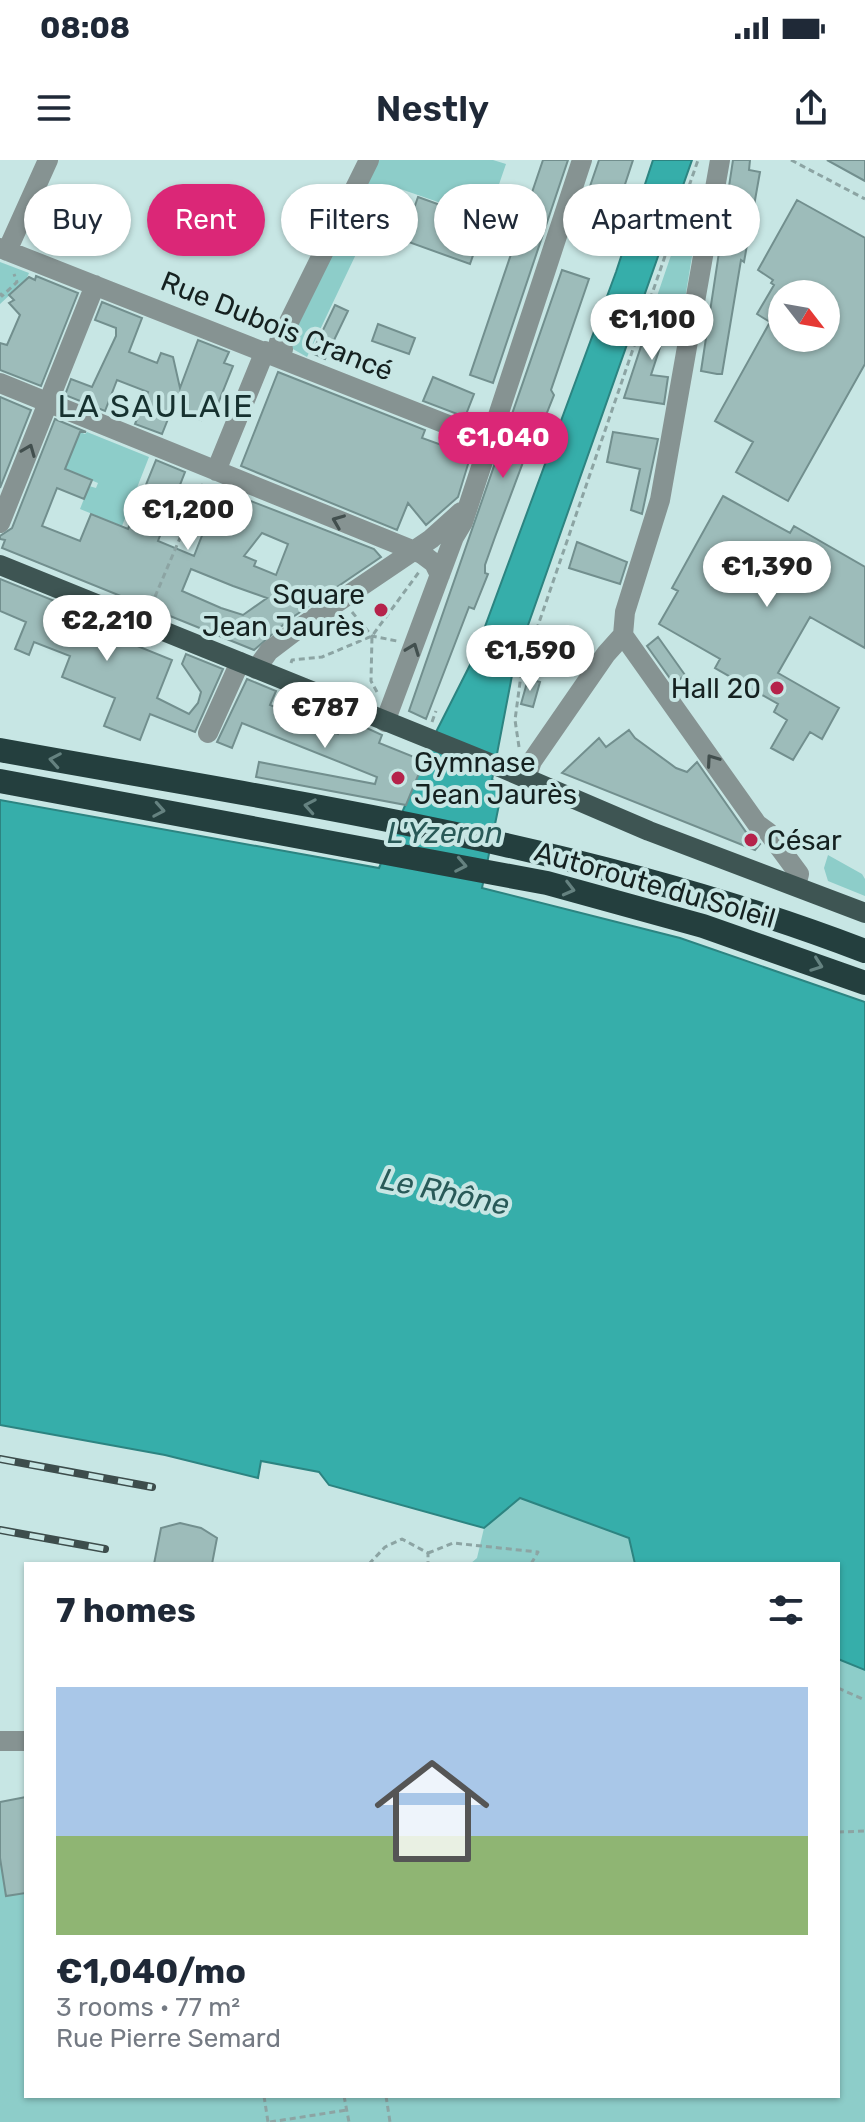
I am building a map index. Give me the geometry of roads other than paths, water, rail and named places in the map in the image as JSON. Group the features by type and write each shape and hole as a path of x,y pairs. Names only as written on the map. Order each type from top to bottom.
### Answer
{"highway":[{"name":"Autoroute du Soleil","path":"0,750 502,842 696,892 865,951"},
{"name":"Autoroute du Soleil","path":"0,781 492,871 650,910 761,944 865,983"}],"main road":[{"path":"0,565 502,768 649,831 865,913"}],"street":[{"path":"4,250 48,160"},
{"path":"216,471 369,160"},
{"path":"385,722 430,572 471,499 582,160"},
{"path":"526,778 532,761 606,654 623,635 625,612 660,500 720,160"},
{"name":"Rue Dubois Crancé","path":"4,250 274,350 489,441"},
{"path":"0,523 95,285"},
{"path":"0,383 429,557 430,572"},
{"path":"208,733 248,666 443,529 471,499"},
{"path":"623,635 757,824 768,832 799,874 796,885"},
{"path":"0,1741 24,1741"}],"water":[{"path":"653,160 692,160 684,184 645,184"},
{"path":"621,256 658,256 514,665 492,780 503,785 482,888 680,938 865,1002 865,1670 840,1660 840,1562 635,1562 629,1538 520,1498 484,1528 329,1485 319,1472 261,1461 258,1478 165,1455 0,1425 0,800 379,868 434,736 473,659"}],"railway":[{"path":"0,1459 152,1487"},
{"path":"0,1530 105,1549"}],"place":[{"name":"Square Jean Jaurès","path":"381,610"},
{"name":"Hall 20","path":"777,688"},
{"name":"Gymnase Jean Jaurès","path":"398,778"},
{"name":"César","path":"751,840"}],"district":[{"name":"LA SAULAIE","path":"156,406"}],"water label":[{"name":"L'Yzeron","path":"445,833"},
{"name":"Le Rhône","path":"445,1192"}]}
